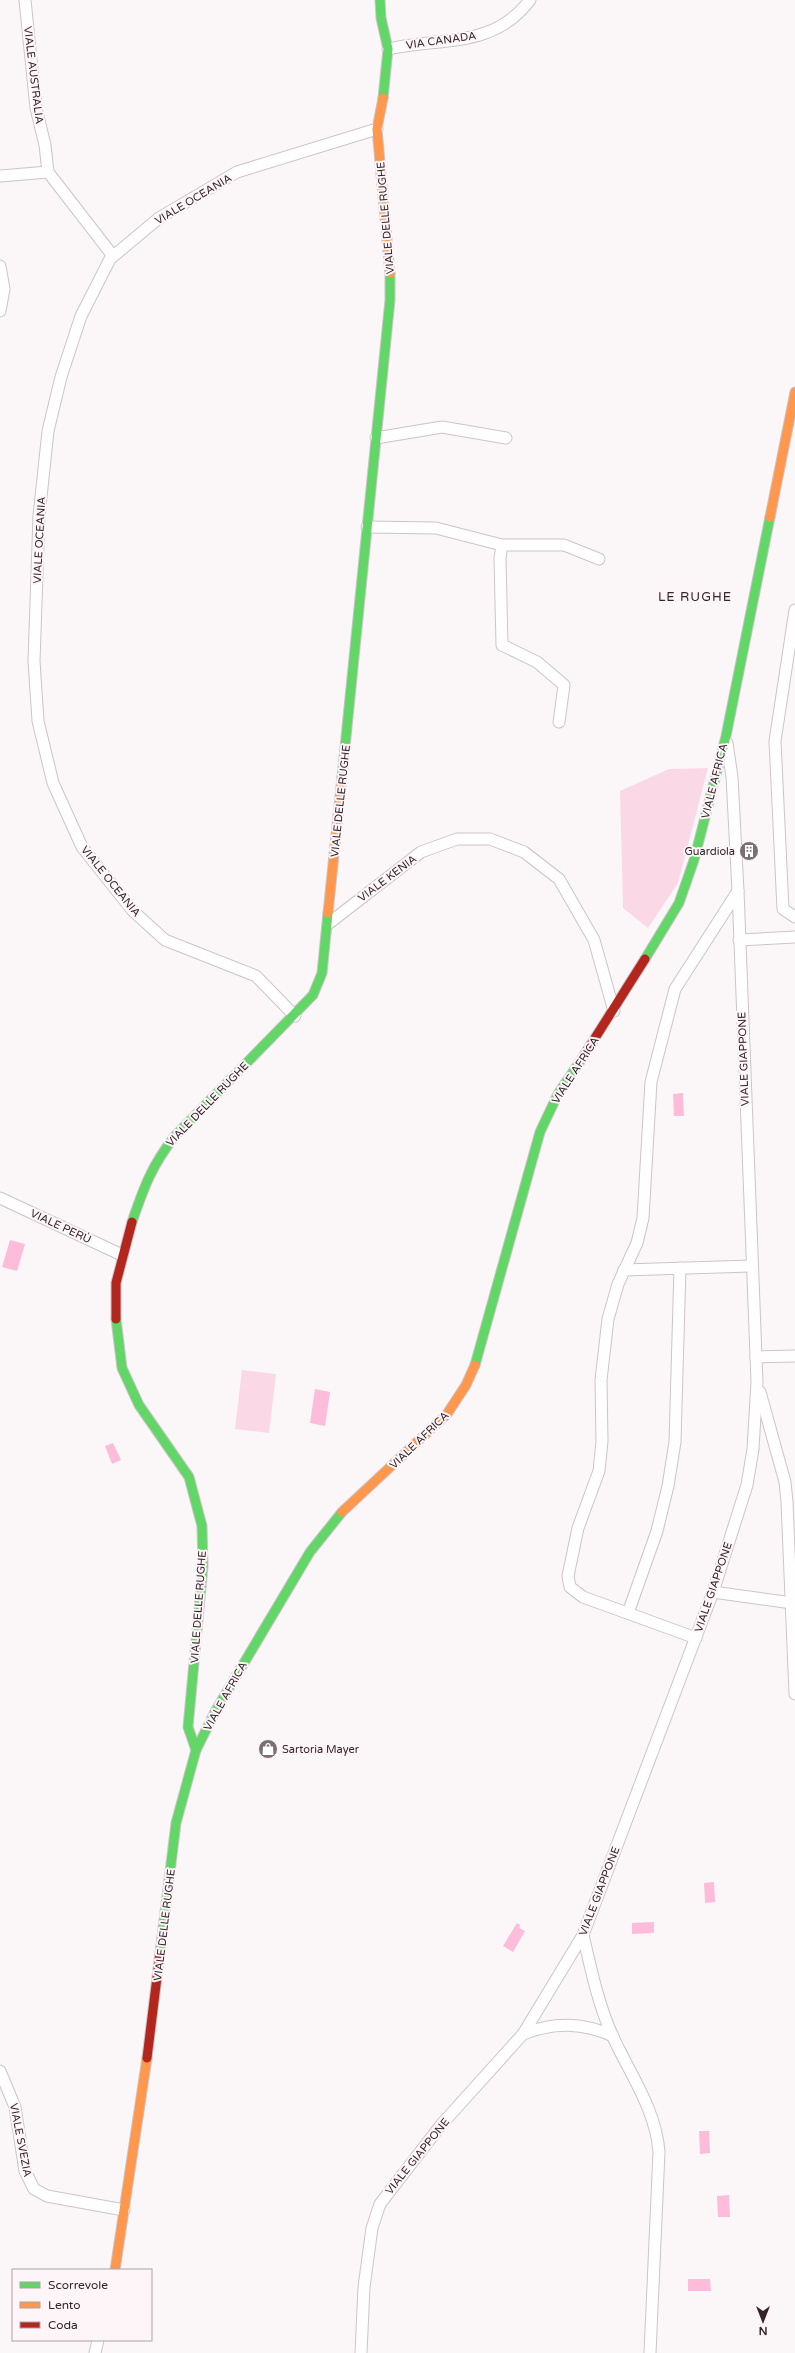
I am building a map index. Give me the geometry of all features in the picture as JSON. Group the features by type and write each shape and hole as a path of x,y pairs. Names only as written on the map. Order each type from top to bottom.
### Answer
{"street":[{"name":"VIALE AUSTRALIA","path":"25,0 36,108 45,145 48,172"},
{"name":"VIALE DELLE RUGHE","path":"114,2269 142,2099 176,1822 196,1750 188,1727 203,1566 202,1526 189,1477 139,1405 122,1368 115,1314 116,1283 122,1255 142,1192 157,1159 175,1136 295,1016 313,995 322,973 390,300 390,266 377,129 385,87 388,49 381,18 380,0"},
{"name":"VIA CANADA","path":"388,49 412,43 472,38 498,29 530,0"},
{"name":"VIALE OCEANIA","path":"295,1016 256,976 165,940 133,911 82,847 54,783 38,721 34,661 38,523 48,431 61,377 81,316 113,256 159,218 237,172 377,129"},
{"path":"0,176 48,172 113,256"},
{"path":"0,266 4,289 0,311"},
{"name":"VIALE AFRICA","path":"196,1750 216,1710 310,1552 341,1513 447,1414 466,1385 476,1362 540,1132 558,1094 614,1011 679,903 694,860 726,736 795,392"},
{"path":"376,438 442,426 506,438"},
{"path":"367,527 436,528 502,545 564,544 599,559"},
{"path":"502,545 500,558 502,645 537,662 564,686 559,722"},
{"path":"795,610 775,741 783,909 795,918"},
{"name":"VIALE GIAPPONE","path":"361,2353 364,2287 372,2228 380,2204 441,2125 523,2034 583,1935 713,1592 747,1485 753,1449 757,1382 751,1266 738,890 732,777 726,736"},
{"name":"VIALE KENIA","path":"328,924 420,852 457,839 490,839 524,852 559,879 594,940 614,1011"},
{"path":"696,1638 578,1594 570,1587 568,1580 578,1528 599,1471 602,1441 601,1380 605,1337 612,1301 624,1270 637,1243 643,1218 651,1082 675,989 738,890"},
{"path":"739,940 795,937"},
{"name":"VIALE PERÙ","path":"0,1198 122,1255"},
{"path":"624,1270 751,1266"},
{"path":"628,1613 657,1531 668,1486 675,1442 680,1268"},
{"path":"756,1357 795,1356"},
{"name":"VIALE GIAPPONE","path":"757,1382 785,1482 792,1603 795,1694"},
{"path":"713,1592 792,1603"},
{"path":"583,1935 599,1998 613,2036 653,2120 659,2144 650,2353"},
{"path":"523,2034 554,2025 576,2025 599,2030 613,2036"},
{"name":"VIALE SVEZIA","path":"0,2070 8,2084 15,2107 26,2171 34,2189 47,2196 124,2210"},
{"path":"95,2353 98,2341"}],"shaded area":[{"path":"708,768 678,883 648,928 623,908 620,791 669,769"},
{"path":"683,1093 684,1116 674,1116 673,1094"},
{"path":"10,1240 25,1244 17,1271 2,1267"},
{"path":"242,1370 276,1374 269,1433 235,1429"},
{"path":"315,1389 330,1392 325,1426 310,1423"},
{"path":"113,1443 121,1460 112,1464 105,1446"},
{"path":"714,1882 715,1902 705,1903 704,1883"},
{"path":"654,1922 654,1933 632,1934 632,1923"},
{"path":"517,1923 520,1925 519,1928 525,1931 513,1952 503,1946"},
{"path":"699,2131 709,2131 710,2153 700,2154"},
{"path":"729,2195 730,2217 718,2217 717,2196"},
{"path":"688,2279 710,2279 711,2291 688,2291"}],"traffic: fast":[{"path":"380,0 381,18 388,49 383,98"},
{"path":"342,777 390,300 390,273"},
{"path":"645,959 679,903 694,860 726,736 770,517"},
{"path":"132,1222 149,1177 160,1157 175,1136 313,995 322,973 328,913"},
{"path":"475,1365 540,1132 558,1094 583,1057"},
{"path":"116,1319 122,1368 139,1405 189,1477 202,1526 203,1566 188,1727 196,1750"},
{"path":"160,1953 176,1823 196,1750 216,1710 310,1552 342,1512"}],"traffic: slow":[{"path":"383,98 377,129 390,273"},
{"path":"770,517 795,392"},
{"path":"328,913 342,777"},
{"path":"342,1512 447,1414 466,1385 475,1365"},
{"path":"115,2269 147,2058"}],"traffic: jam":[{"path":"583,1057 645,959"},
{"path":"116,1319 116,1283 132,1222"},
{"path":"147,2058 160,1953"}],"place":[{"name":"Guardiola","path":"749,851"},
{"name":"Sartoria Mayer","path":"268,1749"}],"district":[{"name":"LE RUGHE","path":"695,596"}]}
